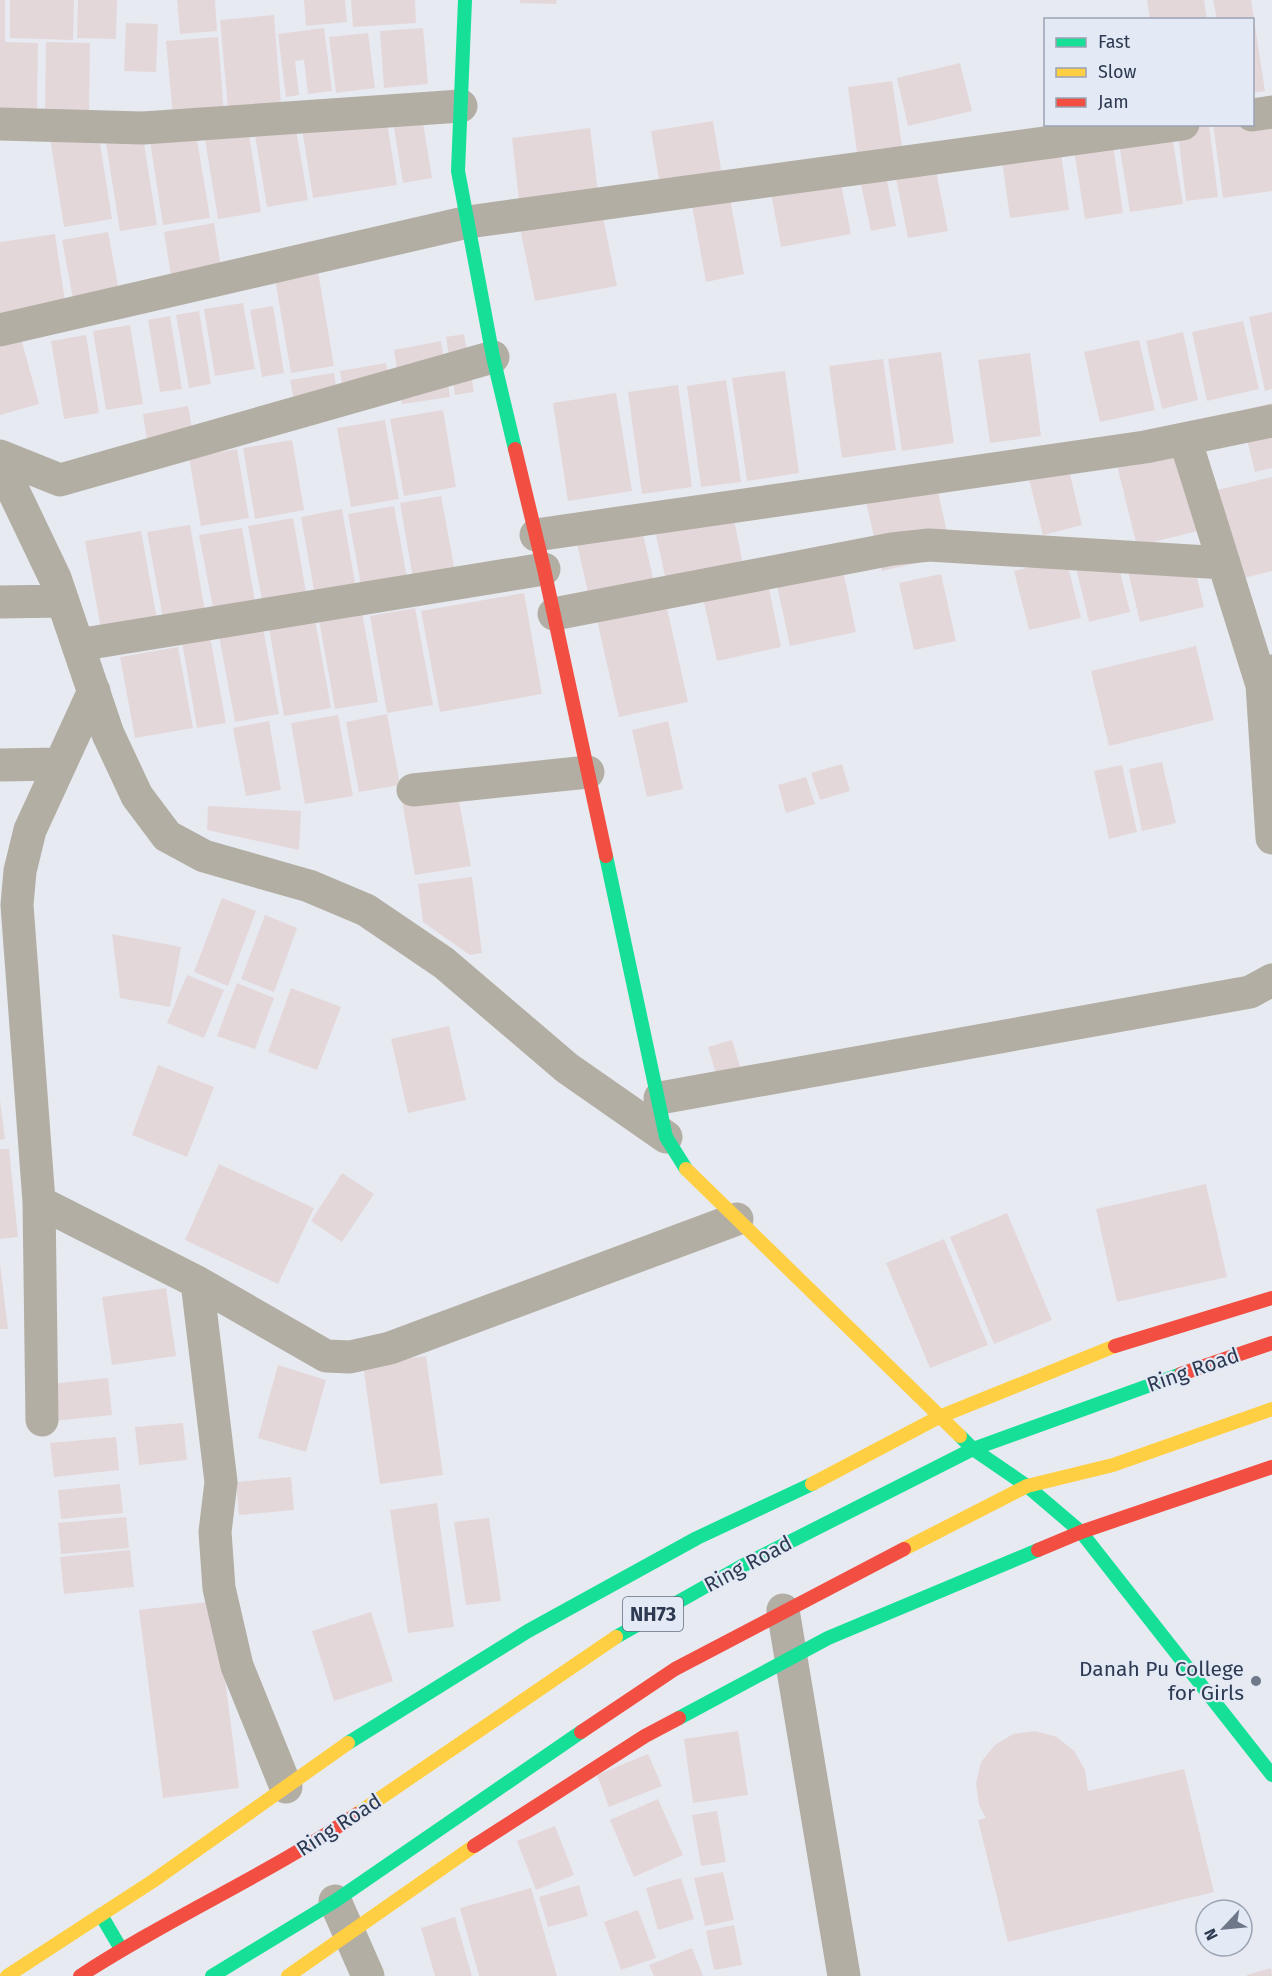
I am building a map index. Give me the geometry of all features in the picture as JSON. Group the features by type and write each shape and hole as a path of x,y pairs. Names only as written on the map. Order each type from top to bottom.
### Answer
{"main road":[{"path":"465,0 458,171 493,357 554,614 660,1098 666,1137 685,1168 939,1417 973,1449 1027,1486 1081,1532 1272,1775"},
{"path":"7,1976 101,1915 338,1749 528,1631 697,1538 811,1484 939,1417 1116,1345 1272,1298"},
{"name":"Ring Road","path":"80,1976 121,1949 307,1848 635,1624 851,1509 973,1449 1116,1396 1272,1344"},
{"name":"NH73","path":"212,1976 335,1901 520,1772 675,1669 783,1610 1027,1486 1113,1465 1272,1409"},
{"path":"288,1976 462,1853 645,1736 828,1638 1081,1532 1272,1467"},
{"path":"101,1915 121,1949"}],"street":[{"path":"0,124 142,128 461,106"},
{"path":"1254,115 1272,112"},
{"path":"0,330 468,222 1168,126"},
{"path":"0,456 60,480 493,357"},
{"path":"536,535 1145,447 1272,421"},
{"path":"1185,439 1224,563 1267,678 1272,838"},
{"path":"0,463 56,578 108,734 137,796 167,836 204,856 309,886 366,910 444,963 567,1068 666,1137"},
{"path":"554,614 892,549 929,545 1224,563"},
{"path":"78,645 544,569"},
{"path":"0,602 63,601"},
{"path":"42,1420 39,1202 18,905 12,854 30,830 94,691"},
{"path":"0,765 60,764"},
{"path":"413,790 588,772"},
{"path":"660,1098 1250,992 1272,980"},
{"path":"39,1202 197,1282 326,1356 350,1357 390,1348 737,1219"},
{"path":"197,1282 221,1482 215,1532 219,1588 237,1666 286,1787"},
{"path":"783,1610 844,1976"},
{"path":"335,1901 368,1976"}],"building":[{"path":"0,0 5,0 5,42 38,43 37,113 0,112"},
{"path":"10,0 74,0 73,40 10,38"},
{"path":"78,0 117,0 116,39 77,38"},
{"path":"177,0 215,0 217,31 180,34"},
{"path":"304,0 345,0 347,22 306,26"},
{"path":"351,0 415,0 416,23 353,27"},
{"path":"520,0 557,0 556,4 520,3"},
{"path":"1147,0 1204,0 1207,18 1150,18"},
{"path":"1213,0 1251,0 1254,18 1217,18"},
{"path":"274,15 281,105 228,109 220,20"},
{"path":"1254,20 1265,91 1254,93"},
{"path":"126,23 158,24 156,72 124,71"},
{"path":"324,28 332,91 308,94 304,60 295,61 299,95 286,97 278,34"},
{"path":"423,28 428,84 384,88 380,31"},
{"path":"368,33 375,88 336,93 329,37"},
{"path":"218,37 224,113 173,117 166,41"},
{"path":"46,42 90,43 89,114 45,114"},
{"path":"960,63 972,111 908,126 897,78"},
{"path":"892,81 902,146 857,152 848,87"},
{"path":"418,93 432,178 403,183 389,98"},
{"path":"383,97 397,185 313,198 299,110"},
{"path":"293,111 308,200 267,207 252,118"},
{"path":"247,121 261,212 218,219 203,127"},
{"path":"713,121 723,181 661,191 651,131"},
{"path":"1254,123 1272,123 1272,191 1223,198 1213,126 1254,126"},
{"path":"1177,126 1209,126 1218,197 1186,201"},
{"path":"195,128 210,218 163,225 149,135"},
{"path":"590,128 598,192 519,201 512,138"},
{"path":"1171,129 1183,204 1130,212 1118,137"},
{"path":"98,131 112,219 64,227 50,138"},
{"path":"143,137 157,225 120,231 106,143"},
{"path":"1112,138 1123,213 1085,219 1073,144"},
{"path":"1060,146 1069,210 1010,218 1001,154"},
{"path":"934,161 948,231 908,238 894,169"},
{"path":"884,166 896,226 871,231 858,171"},
{"path":"840,179 851,234 781,247 771,193"},
{"path":"729,193 744,274 706,282 691,200"},
{"path":"602,212 617,286 535,301 520,228"},
{"path":"214,223 225,293 175,300 164,232"},
{"path":"108,232 122,307 76,315 62,240"},
{"path":"55,234 66,308 0,318 0,242"},
{"path":"317,266 334,366 291,373 274,273"},
{"path":"243,303 255,369 215,376 204,309"},
{"path":"273,306 284,373 262,377 250,310"},
{"path":"199,311 211,384 189,388 176,315"},
{"path":"1272,312 1272,389 1265,391 1249,317"},
{"path":"170,316 182,389 160,392 148,320"},
{"path":"1243,321 1259,389 1207,401 1192,332"},
{"path":"17,324 39,404 0,415 0,329"},
{"path":"130,325 143,404 106,410 93,331"},
{"path":"1183,332 1198,400 1162,409 1146,341"},
{"path":"464,334 474,392 455,395 446,337"},
{"path":"86,335 99,413 64,419 51,341"},
{"path":"1139,340 1155,410 1100,422 1084,352"},
{"path":"441,341 450,397 402,404 394,350"},
{"path":"941,352 954,443 902,451 888,359"},
{"path":"1030,353 1041,436 990,443 978,360"},
{"path":"883,359 896,450 842,458 829,366"},
{"path":"386,363 392,401 346,408 340,371"},
{"path":"785,371 799,473 747,481 732,378"},
{"path":"334,373 340,409 297,416 290,380"},
{"path":"726,380 741,482 701,487 687,386"},
{"path":"678,385 692,487 642,494 628,392"},
{"path":"616,393 632,491 568,501 553,403"},
{"path":"1272,403 1272,468 1255,472 1240,411"},
{"path":"188,406 193,433 147,440 143,414"},
{"path":"443,410 456,487 404,496 390,419"},
{"path":"385,420 399,499 351,507 337,428"},
{"path":"1177,429 1202,530 1137,546 1112,445"},
{"path":"292,440 304,510 255,519 243,448"},
{"path":"237,449 249,518 201,526 189,458"},
{"path":"1064,449 1082,525 1043,535 1024,459"},
{"path":"1272,477 1272,571 1231,581 1209,492"},
{"path":"936,483 952,555 882,571 865,498"},
{"path":"441,496 458,588 416,596 400,503"},
{"path":"730,501 743,564 666,580 652,518"},
{"path":"394,506 410,594 364,602 348,514"},
{"path":"637,507 657,596 592,610 572,522"},
{"path":"342,509 355,583 314,590 301,517"},
{"path":"293,518 306,592 262,600 248,526"},
{"path":"190,525 205,611 163,618 147,532"},
{"path":"242,528 255,601 213,608 199,535"},
{"path":"141,531 157,619 101,629 85,541"},
{"path":"1114,547 1130,612 1089,622 1073,556"},
{"path":"1190,548 1204,607 1140,622 1126,563"},
{"path":"1066,559 1081,618 1029,630 1014,571"},
{"path":"842,566 856,632 790,646 776,581"},
{"path":"941,574 956,641 914,650 899,583"},
{"path":"768,584 781,647 717,661 703,598"},
{"path":"524,593 542,694 440,712 421,611"},
{"path":"666,604 688,702 619,717 597,620"},
{"path":"415,608 433,705 387,713 370,616"},
{"path":"362,612 378,702 335,709 319,620"},
{"path":"315,620 331,708 284,716 269,628"},
{"path":"263,628 279,714 235,722 219,636"},
{"path":"210,637 226,723 197,728 182,642"},
{"path":"1196,646 1214,720 1109,746 1091,671"},
{"path":"178,647 193,728 135,738 120,657"},
{"path":"387,714 400,785 359,792 346,722"},
{"path":"338,715 353,796 305,804 291,723"},
{"path":"269,721 281,790 246,796 233,728"},
{"path":"668,721 683,789 647,797 632,730"},
{"path":"1162,762 1176,823 1142,831 1129,769"},
{"path":"842,764 850,791 820,800 811,773"},
{"path":"1122,765 1137,832 1109,839 1094,771"},
{"path":"806,777 815,804 786,813 778,785"},
{"path":"456,785 471,866 415,875 401,795"},
{"path":"208,806 301,811 299,850 207,830"},
{"path":"472,877 482,953 470,955 423,922 418,884"},
{"path":"222,898 256,911 228,986 194,972"},
{"path":"265,915 297,928 274,992 241,979"},
{"path":"112,934 181,947 170,1007 120,998"},
{"path":"187,975 224,990 204,1038 167,1023"},
{"path":"237,983 274,998 255,1049 217,1036"},
{"path":"291,988 341,1007 317,1070 268,1052"},
{"path":"449,1026 466,1100 408,1113 391,1039"},
{"path":"732,1040 748,1092 724,1100 708,1047"},
{"path":"158,1065 214,1087 187,1157 132,1135"},
{"path":"0,1100 5,1139 0,1140"},
{"path":"0,1149 9,1149 18,1237 0,1239"},
{"path":"219,1164 314,1208 278,1284 185,1240"},
{"path":"342,1173 374,1194 342,1242 311,1221"},
{"path":"1206,1184 1227,1277 1117,1302 1096,1209"},
{"path":"1007,1213 1052,1320 994,1344 950,1237"},
{"path":"944,1239 988,1345 930,1368 886,1263"},
{"path":"0,1264 8,1329 0,1329"},
{"path":"166,1288 176,1356 112,1365 102,1297"},
{"path":"426,1356 443,1475 380,1484 363,1365"},
{"path":"278,1365 326,1380 306,1452 258,1438"},
{"path":"108,1378 112,1415 53,1421 49,1384"},
{"path":"183,1423 187,1460 139,1465 135,1427"},
{"path":"116,1437 119,1470 54,1477 50,1443"},
{"path":"291,1477 294,1510 239,1515 236,1482"},
{"path":"120,1484 123,1513 61,1519 58,1490"},
{"path":"437,1503 454,1627 408,1633 390,1510"},
{"path":"126,1517 129,1548 61,1554 58,1523"},
{"path":"489,1518 501,1601 466,1605 454,1522"},
{"path":"130,1550 134,1587 64,1594 60,1557"},
{"path":"215,1601 239,1788 163,1798 139,1610"},
{"path":"371,1612 393,1681 334,1701 312,1631"},
{"path":"738,1731 748,1795 693,1803 684,1739"},
{"path":"1035,1731 1057,1737 1074,1751 1085,1770 1088,1791 1184,1769 1214,1892 1008,1942 978,1820 986,1818 979,1805 976,1783 981,1762 995,1745 1013,1734"},
{"path":"648,1754 662,1786 609,1807 597,1775"},
{"path":"658,1799 683,1855 634,1877 610,1820"},
{"path":"717,1811 726,1862 701,1866 692,1815"},
{"path":"555,1826 574,1875 536,1890 517,1841"},
{"path":"723,1872 734,1920 705,1926 694,1878"},
{"path":"681,1878 694,1919 658,1930 646,1888"},
{"path":"579,1885 588,1916 548,1927 539,1897"},
{"path":"531,1888 557,1976 479,1976 460,1908"},
{"path":"638,1910 656,1958 621,1970 604,1922"},
{"path":"455,1917 472,1976 435,1976 421,1928"},
{"path":"734,1925 742,1965 714,1970 706,1931"},
{"path":"692,1948 703,1976 654,1976 649,1965"},
{"path":"1271,1968 1272,1976 1247,1976 1247,1975"}],"traffic: fast":[{"path":"465,0 458,171 493,357 515,449"},
{"path":"606,856 666,1137 686,1169"},
{"path":"616,1637 740,1567 973,1449 1181,1374"},
{"path":"960,1436 973,1449 1027,1486 1081,1532 1272,1775"},
{"path":"348,1743 528,1631 697,1538 812,1484"},
{"path":"679,1718 828,1638 1038,1550"},
{"path":"212,1976 335,1901 581,1732"},
{"path":"101,1915 121,1949"}],"traffic: slow":[{"path":"686,1169 960,1436"},
{"path":"812,1484 939,1417 1115,1346"},
{"path":"904,1549 1027,1486 1113,1465 1272,1409"},
{"path":"357,1814 616,1637"},
{"path":"7,1976 153,1881 348,1743"},
{"path":"288,1976 474,1846"}],"traffic: jam":[{"path":"515,449 544,569 606,856"},
{"path":"1115,1346 1272,1298"},
{"path":"1181,1374 1272,1343"},
{"path":"1038,1550 1081,1532 1272,1467"},
{"path":"581,1732 675,1669 904,1549"},
{"path":"474,1846 645,1736 679,1718"},
{"path":"80,1976 149,1934 324,1836 357,1814"}],"place":[{"name":"Danah Pu College for Girls","path":"1256,1681"}]}
